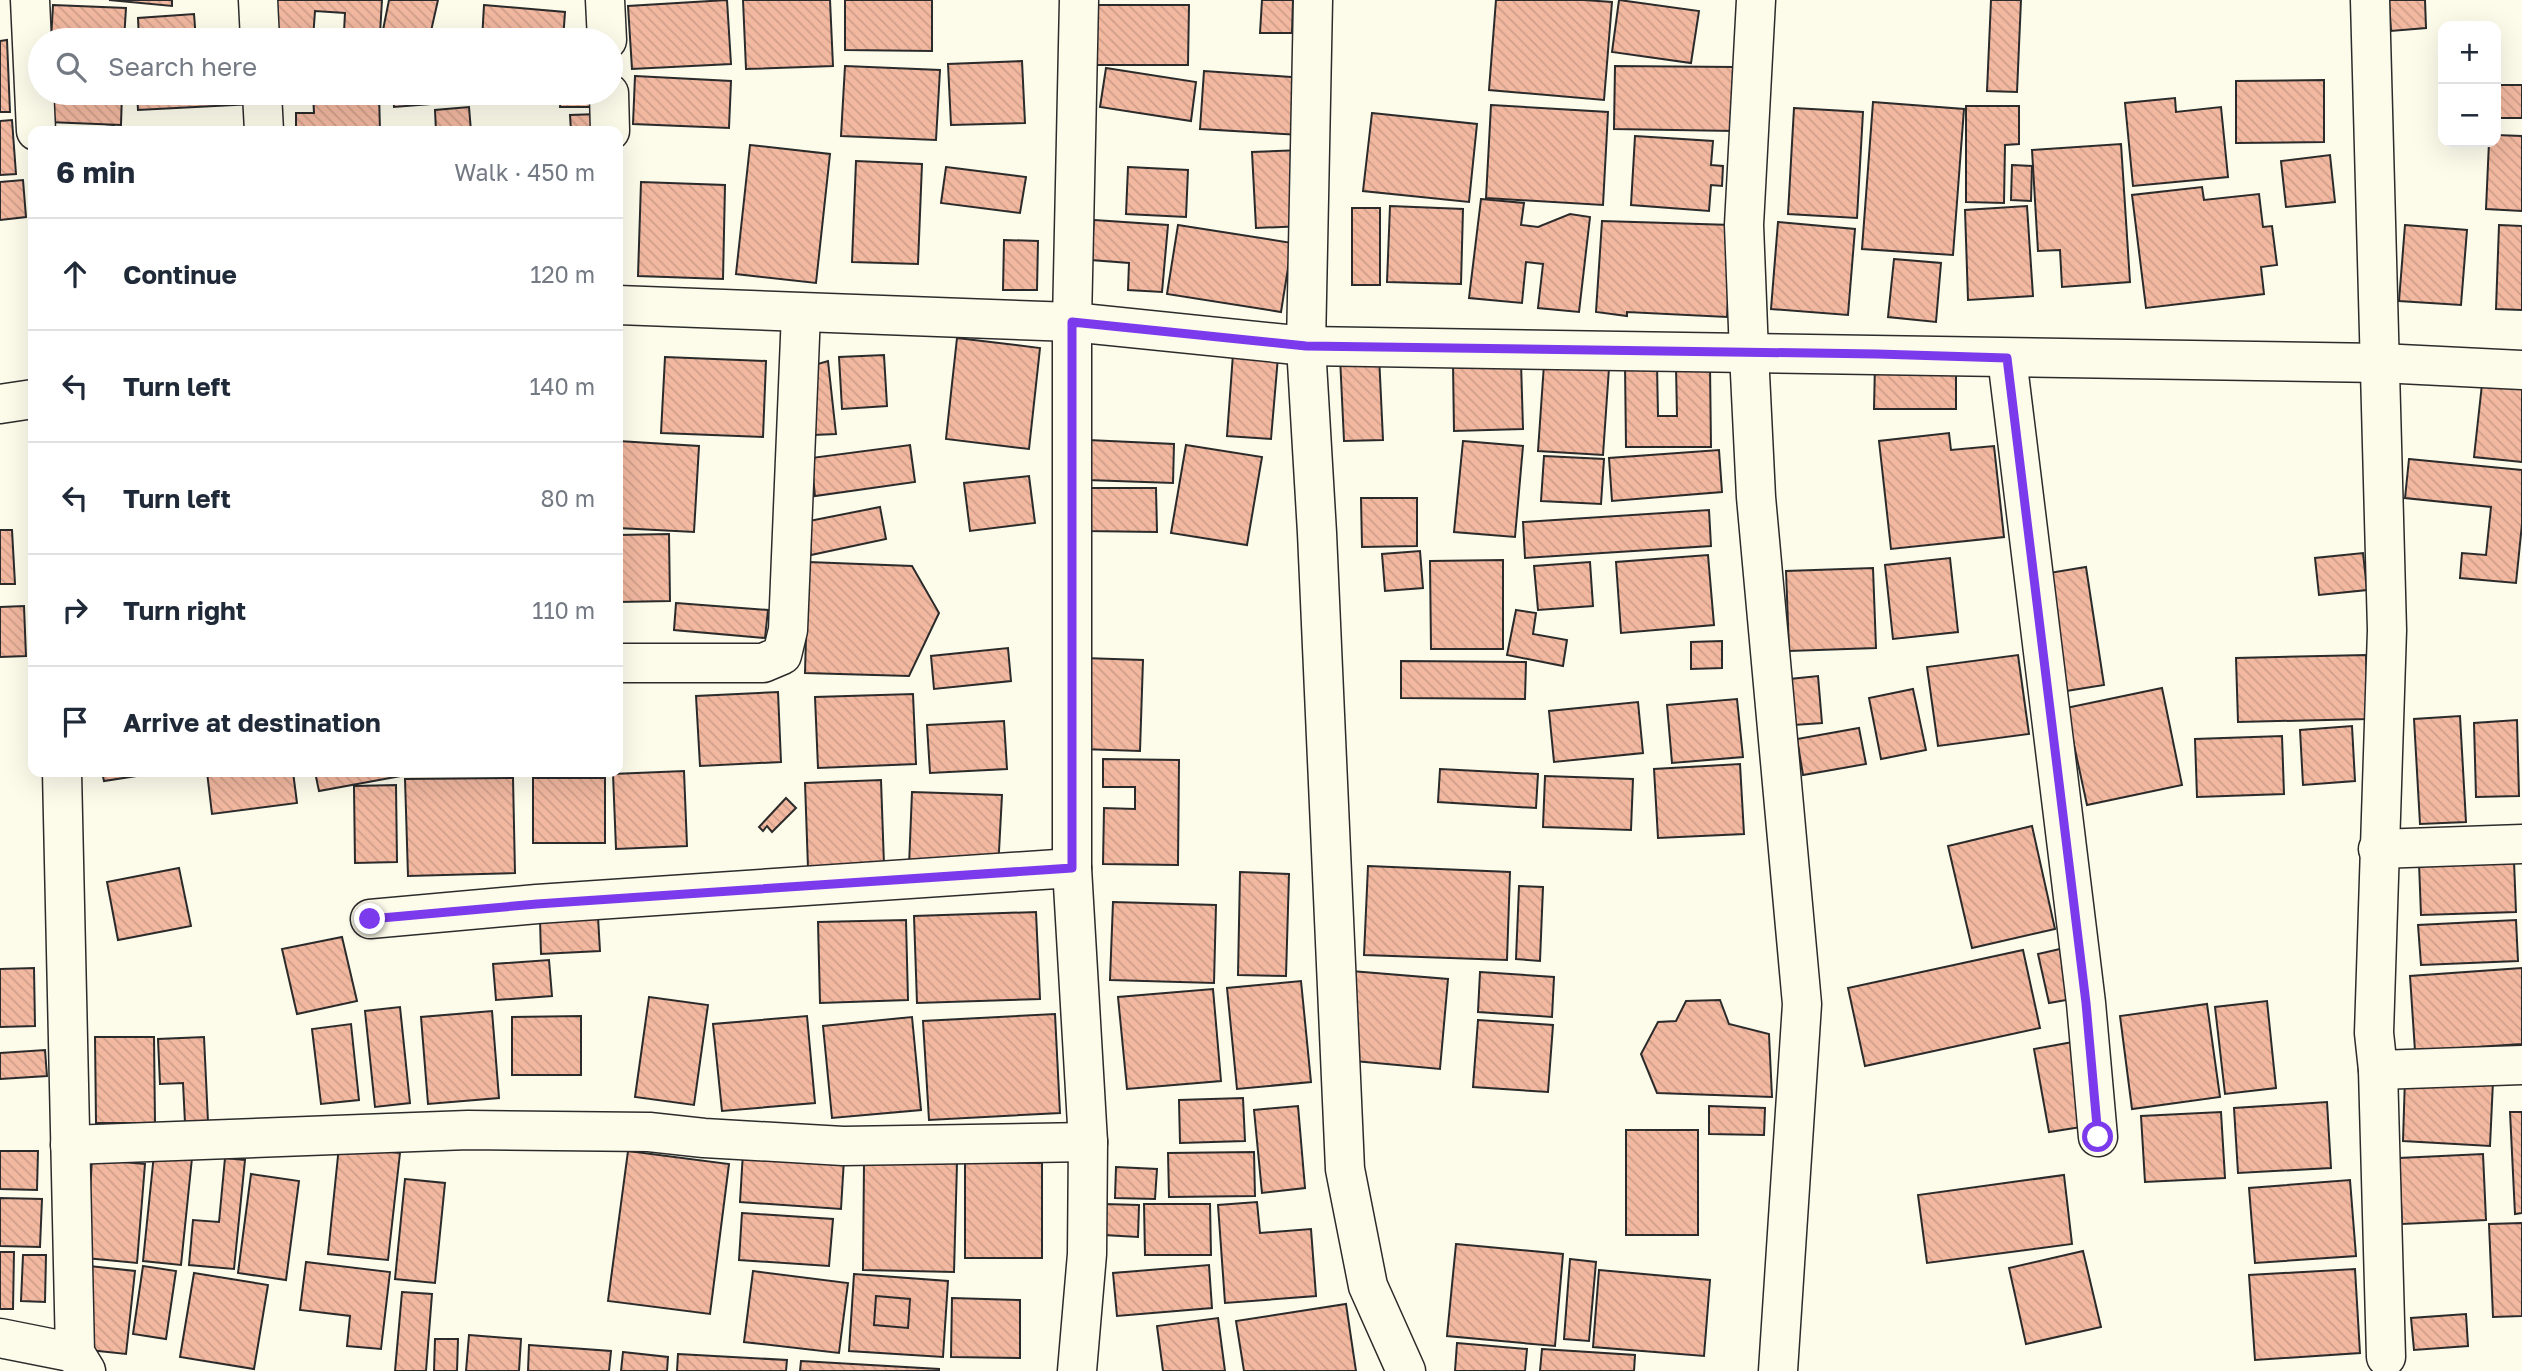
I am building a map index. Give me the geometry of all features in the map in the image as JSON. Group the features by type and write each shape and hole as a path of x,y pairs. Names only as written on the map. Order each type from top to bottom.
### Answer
{"street":[{"path":"30,0 31,28"},
{"path":"258,0 259,28"},
{"path":"605,0 606,28"},
{"path":"1077,1371 1087,1254 1088,1142 1072,868 1072,322 1079,0"},
{"path":"1313,0 1306,346 1317,533 1345,1170 1368,1286 1406,1371"},
{"path":"1756,0 1744,225 1749,353 1756,496 1802,1004 1778,1371"},
{"path":"2370,0 2387,630 2374,1033 2378,1070 2386,1357"},
{"path":"35,105 36,126"},
{"path":"263,105 264,126"},
{"path":"609,105 610,126"},
{"path":"623,305 1072,322 1306,346 2380,363 2522,370"},
{"path":"623,663 763,663 782,655 788,630 800,313"},
{"path":"2007,358 2084,989 2098,1137"},
{"path":"0,404 28,400"},
{"path":"0,1338 80,1362 70,1145 62,777"},
{"path":"2378,849 2522,844"},
{"path":"370,919 537,904 1072,868"},
{"path":"2378,1070 2522,1065"},
{"path":"70,1145 468,1130 649,1132 844,1146 1088,1142"}],"building":[{"path":"109,0 172,0 172,6"},
{"path":"276,0 382,0 380,28 344,28 345,13 315,11 314,28 274,28"},
{"path":"389,0 438,0 432,28 383,28"},
{"path":"727,0 731,64 632,69 628,6"},
{"path":"743,0 830,0 833,66 746,69"},
{"path":"845,0 932,0 932,51 845,50"},
{"path":"1262,0 1293,0 1292,33 1260,33"},
{"path":"1496,0 1612,2 1604,100 1489,90"},
{"path":"1619,0 1699,11 1691,63 1612,52"},
{"path":"1991,0 2021,0 2017,92 1987,91"},
{"path":"2389,0 2425,0 2426,28 2391,31"},
{"path":"53,5 126,8 125,28 52,28"},
{"path":"484,5 565,12 564,28 483,28"},
{"path":"1097,5 1189,5 1188,65 1097,65"},
{"path":"194,14 195,28 138,28 138,18"},
{"path":"7,40 10,112 0,112 0,41"},
{"path":"1022,61 1025,123 951,125 948,64"},
{"path":"845,66 940,70 936,140 841,136"},
{"path":"1615,66 1736,67 1735,131 1614,129"},
{"path":"1106,68 1196,82 1191,121 1100,107"},
{"path":"1204,71 1305,78 1301,135 1200,129"},
{"path":"635,76 731,81 729,128 633,124"},
{"path":"2324,80 2324,142 2236,143 2236,81"},
{"path":"2501,85 2522,85 2522,118 2501,118"},
{"path":"2175,98 2176,112 2221,107 2228,177 2133,186 2125,103"},
{"path":"1873,102 1964,109 1953,255 1862,249"},
{"path":"49,105 122,105 121,125 48,122"},
{"path":"138,105 234,105 138,110"},
{"path":"314,105 379,105 380,126 296,126 296,113 314,113"},
{"path":"560,105 590,105 590,107"},
{"path":"1491,105 1608,112 1603,205 1486,198"},
{"path":"1966,106 2019,106 2019,144 2005,145 2004,203 1966,202"},
{"path":"469,107 471,126 436,126 435,110"},
{"path":"1794,108 1863,112 1857,218 1788,214"},
{"path":"1372,113 1477,124 1469,202 1363,191"},
{"path":"599,114 599,126 571,126 570,115"},
{"path":"12,120 16,174 0,175 0,121"},
{"path":"2501,135 2522,136 2522,211 2486,209 2489,147 2501,147"},
{"path":"1635,136 1713,141 1711,165 1723,166 1722,186 1711,185 1709,211 1631,205"},
{"path":"2121,144 2130,282 2062,287 2060,250 2038,251 2032,150"},
{"path":"750,145 830,154 816,283 736,274"},
{"path":"1302,150 1305,226 1256,228 1252,152"},
{"path":"2330,155 2335,202 2286,207 2281,161"},
{"path":"856,161 922,164 918,264 852,262"},
{"path":"2012,165 2032,166 2031,201 2011,200"},
{"path":"946,167 1026,177 1020,213 941,203"},
{"path":"1128,167 1188,170 1186,217 1126,214"},
{"path":"23,180 26,217 0,220 0,182"},
{"path":"641,182 725,185 723,279 638,276"},
{"path":"2202,187 2204,200 2259,194 2263,227 2272,226 2277,265 2261,267 2264,294 2146,308 2132,195"},
{"path":"1481,199 1524,203 1521,225 1538,227 1570,214 1590,217 1579,312 1538,308 1543,264 1526,262 1522,303 1469,298"},
{"path":"1390,206 1463,209 1461,284 1387,282"},
{"path":"2027,206 2033,296 1968,300 1965,210"},
{"path":"1352,208 1380,208 1380,285 1352,285"},
{"path":"1094,220 1168,225 1162,292 1128,290 1129,263 1091,260"},
{"path":"1602,221 1732,225 1727,317 1627,312 1627,316 1596,312"},
{"path":"1778,222 1855,229 1848,315 1771,309"},
{"path":"1178,225 1292,243 1281,312 1167,294"},
{"path":"2405,225 2467,230 2461,305 2399,301"},
{"path":"2499,225 2522,226 2522,310 2496,309"},
{"path":"1004,240 1038,241 1037,290 1003,290"},
{"path":"1894,259 1941,263 1936,322 1888,317"},
{"path":"957,338 1040,348 1029,449 946,439"},
{"path":"1233,354 1278,357 1271,439 1227,436"},
{"path":"884,355 887,406 842,409 839,357"},
{"path":"1379,355 1383,440 1344,441 1340,357"},
{"path":"665,357 766,361 763,437 661,433"},
{"path":"828,361 836,434 813,435 811,366"},
{"path":"1521,362 1523,429 1454,431 1453,364"},
{"path":"1544,364 1609,368 1603,455 1538,451"},
{"path":"1625,364 1657,364 1658,416 1677,416 1676,367 1710,366 1711,447 1626,447"},
{"path":"1875,364 1956,365 1956,409 1874,409"},
{"path":"2482,384 2522,389 2522,462 2474,457"},
{"path":"1949,433 1951,450 1994,446 2004,537 1891,549 1879,441"},
{"path":"1088,440 1174,444 1173,483 1087,480"},
{"path":"623,441 699,446 694,532 623,528"},
{"path":"1463,441 1523,446 1515,537 1454,532"},
{"path":"910,445 915,482 815,496 811,458"},
{"path":"1186,445 1262,457 1247,545 1171,533"},
{"path":"1719,450 1722,492 1612,501 1609,458"},
{"path":"1544,456 1604,459 1601,504 1541,501"},
{"path":"2409,459 2522,470 2522,524 2516,583 2460,578 2462,553 2486,555 2491,507 2405,498"},
{"path":"1029,476 1035,523 970,531 964,483"},
{"path":"1086,488 1156,488 1157,532 1086,531"},
{"path":"1361,498 1417,498 1417,546 1362,547"},
{"path":"880,507 886,539 811,555 804,522"},
{"path":"1709,510 1711,546 1525,558 1523,522"},
{"path":"0,530 12,530 15,584 0,584"},
{"path":"669,534 670,601 623,602 623,535"},
{"path":"1420,551 1423,588 1385,591 1382,554"},
{"path":"2363,553 2367,590 2319,595 2315,558"},
{"path":"1708,555 1714,625 1621,633 1616,562"},
{"path":"1950,558 1958,632 1893,639 1885,565"},
{"path":"1503,560 1503,649 1431,649 1430,561"},
{"path":"808,562 912,566 939,613 909,676 805,673"},
{"path":"1590,562 1593,606 1538,610 1534,566"},
{"path":"2086,567 2104,685 2066,691 2049,573"},
{"path":"1873,568 1876,648 1789,651 1786,571"},
{"path":"676,603 768,610 765,638 674,630"},
{"path":"24,606 26,656 0,657 0,607"},
{"path":"1516,610 1536,613 1533,634 1567,640 1563,666 1507,655"},
{"path":"1722,641 1722,668 1691,669 1691,642"},
{"path":"1008,648 1011,681 934,689 931,656"},
{"path":"2018,655 2029,734 1938,746 1927,667"},
{"path":"2366,655 2368,719 2238,722 2236,658"},
{"path":"1084,658 1143,660 1140,751 1081,749"},
{"path":"1401,661 1526,662 1525,699 1401,698"},
{"path":"1818,676 1822,723 1794,725 1790,679"},
{"path":"2162,688 2182,785 2087,805 2066,708"},
{"path":"1913,689 1926,750 1881,759 1869,698"},
{"path":"778,692 781,762 700,766 696,696"},
{"path":"913,694 916,764 818,768 815,697"},
{"path":"1737,699 1743,757 1672,763 1667,705"},
{"path":"1638,702 1643,753 1554,762 1549,711"},
{"path":"2460,716 2466,822 2420,824 2414,719"},
{"path":"2517,720 2519,796 2476,797 2474,723"},
{"path":"1004,721 1007,769 930,773 927,725"},
{"path":"2352,726 2355,781 2303,785 2300,730"},
{"path":"1859,728 1866,764 1803,775 1797,739"},
{"path":"2282,736 2284,794 2197,797 2195,739"},
{"path":"1103,759 1179,760 1178,865 1103,864 1104,808 1135,809 1135,787 1103,787"},
{"path":"1740,764 1744,834 1658,838 1654,769"},
{"path":"1440,769 1538,774 1536,808 1438,802"},
{"path":"684,771 687,846 616,849 613,777 623,777 623,774"},
{"path":"1545,776 1633,779 1631,830 1543,827"},
{"path":"103,777 130,777 104,781"},
{"path":"208,777 294,777 297,803 212,814"},
{"path":"316,777 396,777 319,791"},
{"path":"513,778 515,873 408,876 405,779"},
{"path":"533,778 605,778 605,843 533,843"},
{"path":"881,780 884,865 808,868 805,783"},
{"path":"396,785 397,862 355,863 354,786"},
{"path":"912,792 1002,795 998,870 909,866"},
{"path":"786,798 796,808 772,832 767,826 763,831 759,827"},
{"path":"2032,826 2055,929 1972,948 1948,846"},
{"path":"2514,861 2516,912 2421,915 2419,863"},
{"path":"1368,866 1510,872 1507,960 1364,955"},
{"path":"179,868 191,926 118,940 107,882"},
{"path":"1240,872 1289,874 1286,976 1238,975"},
{"path":"1519,886 1543,887 1540,961 1516,959"},
{"path":"1113,902 1216,905 1214,983 1110,980"},
{"path":"1036,912 1040,999 917,1003 914,916"},
{"path":"598,917 600,951 541,954 540,920"},
{"path":"906,920 908,1000 820,1003 818,922"},
{"path":"2516,920 2518,961 2421,965 2418,925"},
{"path":"342,937 357,1001 297,1014 282,949"},
{"path":"2060,949 2072,999 2049,1003 2038,954"},
{"path":"2023,950 2040,1028 1865,1066 1848,988"},
{"path":"549,960 552,996 496,1000 493,964"},
{"path":"34,968 35,1026 0,1027 0,969"},
{"path":"2522,968 2522,1044 2415,1051 2410,976"},
{"path":"1351,971 1448,979 1440,1069 1344,1060"},
{"path":"1480,972 1554,977 1552,1017 1478,1012"},
{"path":"1301,981 1311,1082 1237,1089 1227,988"},
{"path":"1213,989 1221,1081 1127,1089 1118,997"},
{"path":"649,997 708,1005 694,1105 635,1097"},
{"path":"1720,1000 1729,1024 1769,1034 1772,1097 1657,1093 1641,1054 1658,1022 1676,1021 1686,1001"},
{"path":"2267,1001 2276,1088 2225,1094 2215,1007"},
{"path":"2207,1004 2220,1097 2132,1109 2120,1016"},
{"path":"400,1007 410,1103 375,1107 365,1011"},
{"path":"492,1011 499,1098 428,1104 421,1017"},
{"path":"1055,1014 1060,1113 929,1120 923,1021"},
{"path":"581,1016 581,1075 512,1075 512,1017"},
{"path":"807,1016 815,1103 722,1111 713,1024"},
{"path":"912,1017 921,1110 832,1118 823,1026"},
{"path":"1478,1020 1553,1025 1548,1092 1473,1087"},
{"path":"351,1024 359,1100 321,1104 312,1029"},
{"path":"95,1037 154,1037 155,1123 96,1123"},
{"path":"204,1037 208,1122 185,1123 183,1083 160,1084 158,1039"},
{"path":"2073,1042 2088,1126 2049,1132 2034,1049"},
{"path":"45,1050 47,1076 0,1079 0,1053"},
{"path":"2405,1077 2493,1081 2490,1146 2403,1141"},
{"path":"1243,1098 1245,1141 1180,1143 1179,1100"},
{"path":"2327,1102 2331,1168 2238,1173 2234,1108"},
{"path":"1298,1106 1305,1188 1262,1193 1254,1110"},
{"path":"1709,1106 1765,1108 1764,1135 1709,1134"},
{"path":"2221,1112 2225,1178 2145,1182 2141,1116"},
{"path":"2510,1112 2522,1112 2522,1213 2515,1214"},
{"path":"1626,1130 1698,1130 1698,1235 1626,1235"},
{"path":"339,1146 400,1153 388,1260 328,1254"},
{"path":"0,1151 38,1151 37,1190 0,1189"},
{"path":"628,1151 729,1164 710,1314 608,1301"},
{"path":"743,1152 844,1159 841,1209 740,1202"},
{"path":"1254,1152 1255,1196 1169,1197 1168,1153"},
{"path":"154,1154 192,1158 181,1265 143,1261"},
{"path":"2483,1154 2486,1220 2402,1224 2399,1158"},
{"path":"225,1158 245,1160 234,1269 189,1265 193,1220 219,1222"},
{"path":"92,1159 145,1164 137,1263 86,1258"},
{"path":"864,1162 957,1163 954,1272 863,1270"},
{"path":"965,1162 1042,1163 1042,1258 965,1258"},
{"path":"1116,1167 1157,1169 1155,1199 1115,1198"},
{"path":"251,1174 299,1181 286,1280 238,1273"},
{"path":"2064,1175 2072,1244 1927,1263 1918,1195"},
{"path":"405,1179 445,1183 435,1283 395,1279"},
{"path":"2350,1180 2356,1256 2255,1263 2249,1188"},
{"path":"0,1198 42,1199 40,1247 0,1246"},
{"path":"1257,1202 1260,1233 1311,1229 1316,1296 1225,1303 1218,1205"},
{"path":"1104,1204 1139,1205 1138,1237 1104,1235"},
{"path":"1144,1204 1210,1204 1211,1255 1145,1255"},
{"path":"742,1213 833,1219 829,1266 739,1260"},
{"path":"2522,1223 2522,1316 2493,1317 2489,1224"},
{"path":"1456,1244 1563,1254 1555,1346 1447,1336"},
{"path":"2083,1251 2101,1327 2026,1344 2009,1268"},
{"path":"0,1252 14,1252 13,1309 0,1309"},
{"path":"23,1255 46,1255 45,1302 21,1301"},
{"path":"1570,1259 1596,1262 1589,1341 1564,1339"},
{"path":"306,1262 390,1272 381,1349 347,1346 350,1316 300,1310"},
{"path":"1209,1265 1212,1308 1117,1316 1113,1273"},
{"path":"89,1266 135,1271 126,1354 80,1349"},
{"path":"143,1266 176,1271 166,1339 133,1334"},
{"path":"2355,1269 2360,1353 2255,1360 2249,1275"},
{"path":"1599,1270 1710,1280 1704,1356 1593,1347"},
{"path":"753,1271 848,1283 839,1353 744,1342"},
{"path":"194,1273 268,1285 254,1369 180,1357"},
{"path":"854,1274 948,1281 943,1357 849,1351"},
{"path":"402,1292 432,1294 426,1371 395,1371"},
{"path":"876,1296 910,1299 908,1328 874,1325"},
{"path":"952,1298 1020,1300 1020,1358 951,1357"},
{"path":"1346,1304 1356,1371 1244,1371 1236,1321"},
{"path":"2466,1314 2468,1346 2414,1350 2411,1318"},
{"path":"1218,1318 1225,1371 1163,1371 1157,1326"},
{"path":"469,1335 521,1339 519,1371 466,1371"},
{"path":"435,1339 458,1339 457,1371 434,1371"},
{"path":"1457,1343 1527,1349 1525,1371 1455,1371"},
{"path":"529,1345 611,1351 609,1371 528,1371"},
{"path":"1542,1349 1635,1355 1634,1371 1540,1371"},
{"path":"623,1352 668,1357 667,1371 621,1371"},
{"path":"678,1354 787,1360 786,1371 677,1371"},
{"path":"801,1361 939,1369 939,1371 800,1371"}],"route":[{"path":"370,919 537,904 1072,868 1072,322 1306,346 2007,358 2086,1003 2098,1137"}]}
